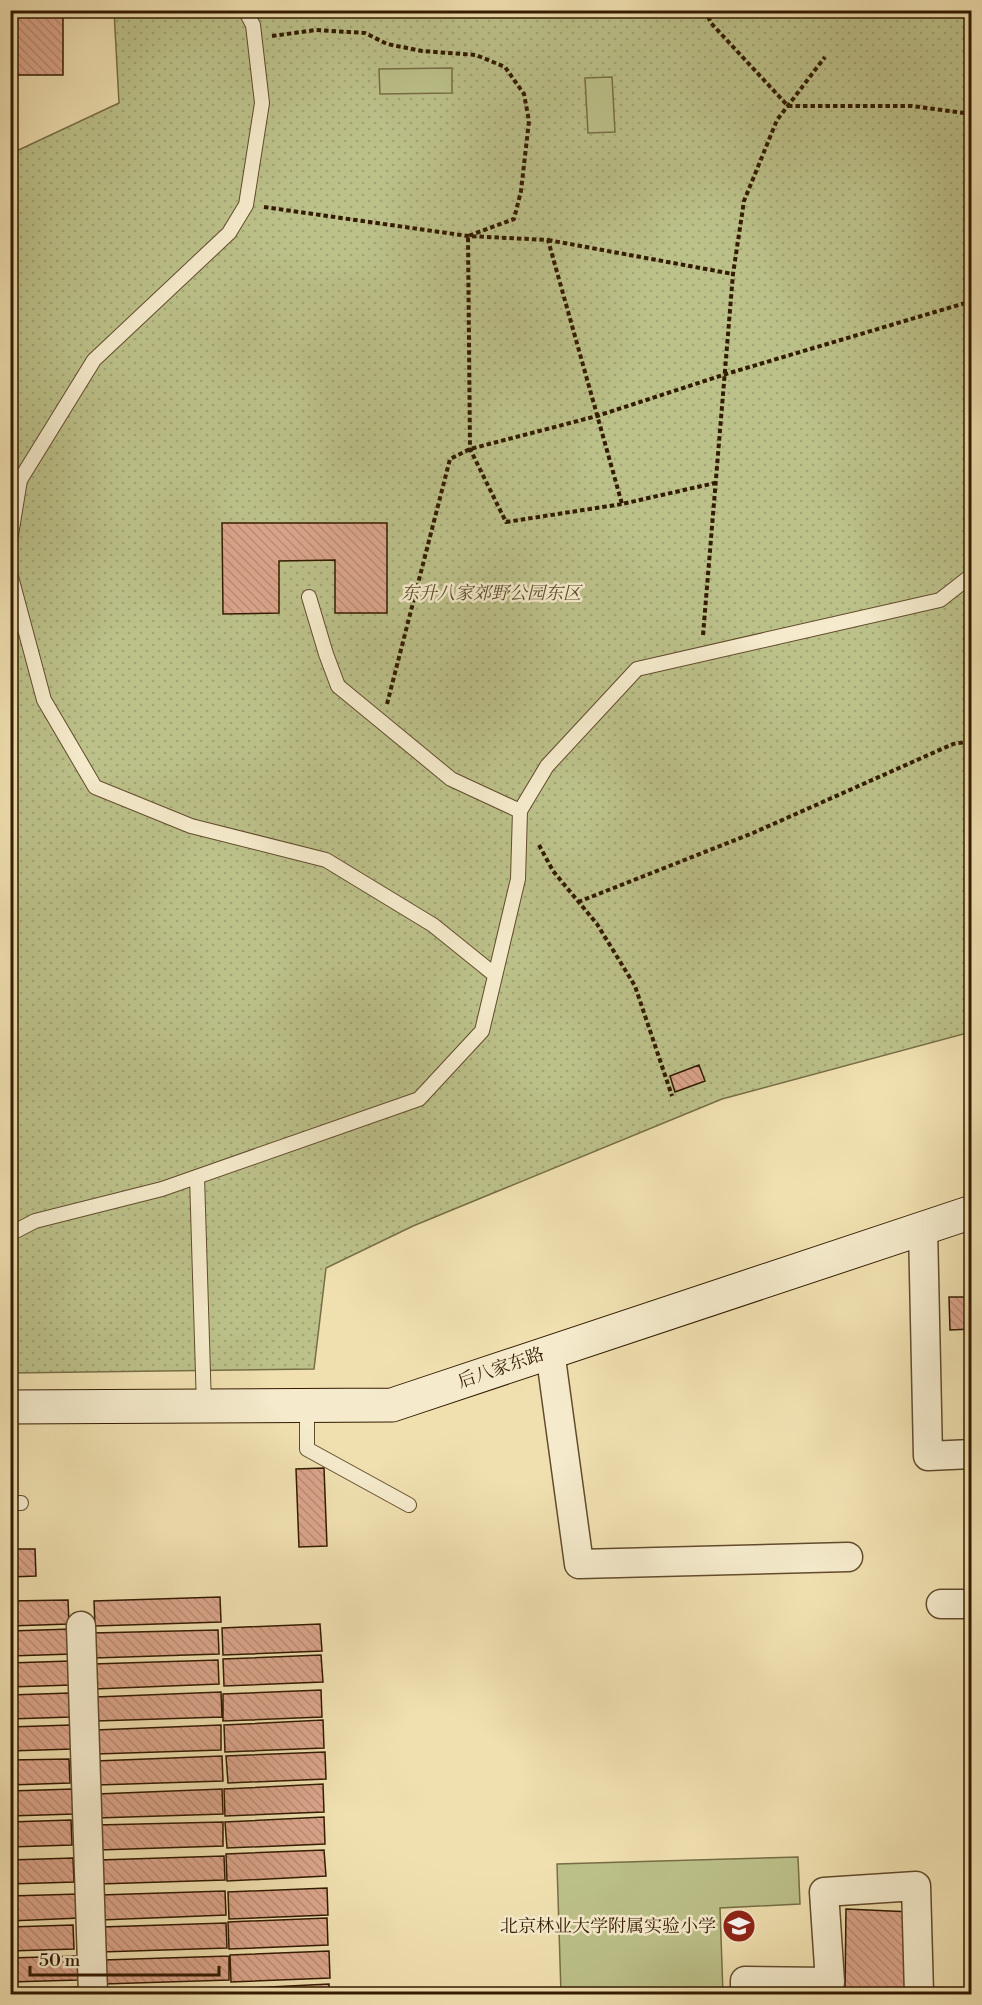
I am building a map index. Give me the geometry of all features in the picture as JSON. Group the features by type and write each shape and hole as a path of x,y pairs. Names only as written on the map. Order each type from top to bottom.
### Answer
{"street":[{"name":"后八家东路","path":"10,1407 392,1405 972,1212"},
{"path":"923,1228 928,1456 972,1454"},
{"path":"550,1351 579,1564 848,1557"},
{"path":"941,1604 972,1604"},
{"path":"81,1626 93,1995"},
{"path":"746,1995 745,1982 830,1982 824,1892 916,1887 919,1995"}],"lane":[{"path":"10,541 20,480 94,360 229,233 246,205 262,103 253,25 244,10"},
{"path":"10,573 44,700 95,786 191,826 326,860 433,925 495,975"},
{"path":"10,1234 35,1221 162,1189 419,1099 482,1031 518,879 520,811 547,766 637,669 940,600 972,575"},
{"path":"309,597 338,686 452,778 520,811"},
{"path":"197,1177 204,1406"},
{"path":"308,1405 308,1449 409,1505"}],"path":[{"path":"705,10 711,23 788,106 912,106 972,114"},
{"path":"254,38 316,30 365,33 387,44 422,51 476,55 505,67 524,94 529,121 521,190 514,219 468,236"},
{"path":"702,654 733,274 744,201 777,120 825,57"},
{"path":"246,205 468,236 548,240 733,274"},
{"path":"468,236 470,448 506,522 622,504 715,483"},
{"path":"548,240 622,504"},
{"path":"382,722 450,459 470,448 597,416 726,374 972,301"},
{"path":"578,902 753,833 953,744 972,741"},
{"path":"520,811 553,871 597,924 635,986 672,1096"}],"green space":[{"name":"东升八家郊野公园东区","path":"114,11 971,11 971,1032 722,1099 413,1226 326,1268 314,1369 11,1373 10,154 119,103"},
{"path":"452,68 452,93 380,94 379,69"},
{"path":"612,77 615,132 588,133 585,78"},
{"path":"798,1857 800,1904 720,1908 723,1994 561,1994 557,1864"}],"building":[{"path":"10,10 63,10 63,75 10,75"},
{"path":"222,523 387,523 387,613 335,613 335,560 279,561 279,613 223,614"},
{"path":"699,1065 705,1081 675,1092 670,1076"},
{"path":"949,1297 972,1297 972,1329 950,1330"},
{"path":"324,1468 327,1546 299,1547 296,1469"},
{"path":"10,1549 35,1549 36,1576 10,1577"},
{"path":"220,1597 221,1622 95,1626 94,1601"},
{"path":"68,1600 69,1624 10,1626 10,1601"},
{"path":"320,1624 322,1651 223,1655 222,1628"},
{"path":"71,1629 72,1654 10,1656 10,1631"},
{"path":"218,1630 219,1654 94,1658 93,1633"},
{"path":"321,1655 323,1682 224,1686 223,1659"},
{"path":"218,1660 219,1684 94,1689 93,1664"},
{"path":"70,1661 71,1685 10,1687 10,1663"},
{"path":"321,1690 322,1717 223,1721 223,1694"},
{"path":"221,1692 222,1717 96,1721 96,1697"},
{"path":"70,1693 71,1717 10,1719 10,1695"},
{"path":"323,1720 324,1748 225,1752 224,1725"},
{"path":"71,1725 72,1749 10,1751 10,1727"},
{"path":"221,1725 221,1750 96,1754 95,1730"},
{"path":"325,1752 326,1779 228,1783 226,1756"},
{"path":"222,1756 223,1781 97,1785 96,1761"},
{"path":"69,1759 70,1783 10,1785 10,1760"},
{"path":"323,1784 324,1812 225,1816 224,1789"},
{"path":"73,1789 74,1814 10,1816 10,1791"},
{"path":"222,1789 223,1814 97,1818 97,1794"},
{"path":"324,1817 325,1844 227,1848 225,1822"},
{"path":"71,1820 72,1845 10,1847 10,1822"},
{"path":"223,1822 223,1846 98,1850 97,1825"},
{"path":"324,1850 326,1876 227,1881 226,1854"},
{"path":"224,1856 225,1880 99,1884 99,1860"},
{"path":"73,1858 74,1882 10,1884 10,1860"},
{"path":"327,1888 328,1915 229,1919 228,1892"},
{"path":"225,1891 226,1915 101,1920 100,1895"},
{"path":"79,1894 80,1918 10,1921 10,1896"},
{"path":"846,1909 912,1912 911,1994 845,1994"},
{"path":"327,1918 328,1945 229,1949 228,1922"},
{"path":"226,1923 227,1948 101,1952 101,1927"},
{"path":"73,1925 74,1949 10,1951 10,1927"},
{"path":"329,1951 330,1978 231,1982 230,1955"},
{"path":"77,1956 78,1980 10,1982 10,1958"},
{"path":"229,1956 229,1980 104,1984 103,1960"},
{"path":"329,1984 329,1994 231,1994 230,1989"},
{"path":"78,1987 78,1994 10,1994 10,1990"},
{"path":"228,1988 229,1994 103,1994 103,1992"}],"place":[{"name":"北京林业大学附属实验小学","path":"739,1926"}]}
